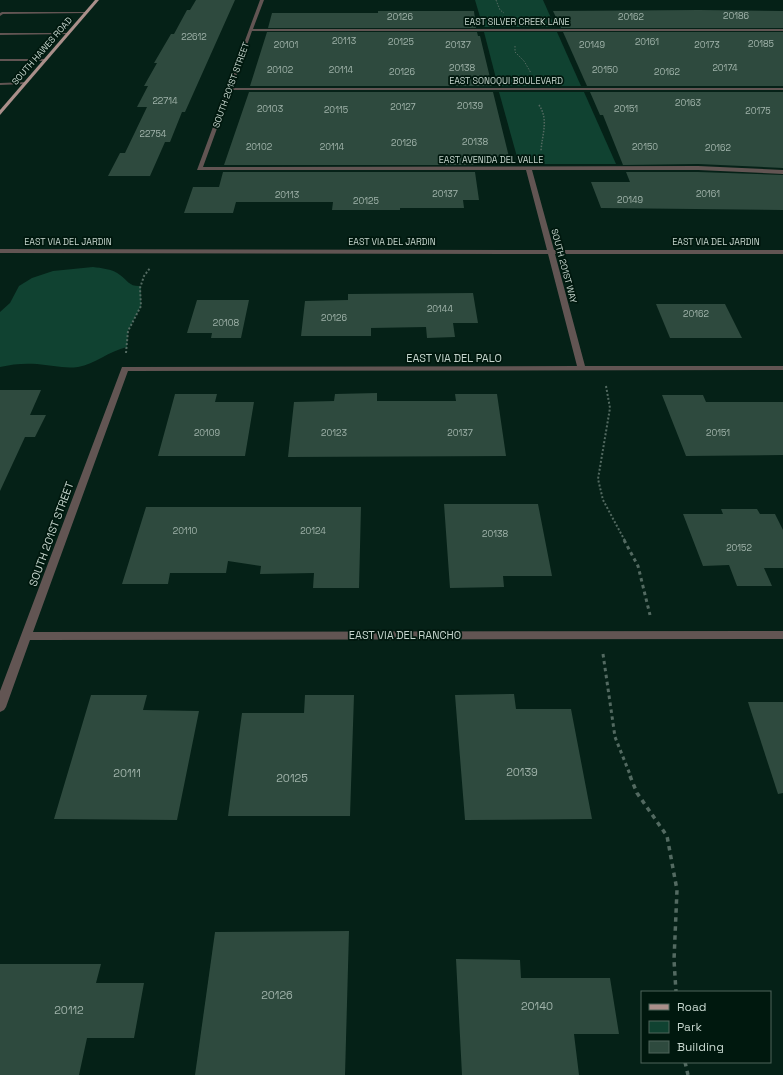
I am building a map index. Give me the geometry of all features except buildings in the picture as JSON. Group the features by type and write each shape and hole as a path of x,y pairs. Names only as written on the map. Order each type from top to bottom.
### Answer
{"main road":[{"name":"SOUTH HAWES ROAD","path":"0,113 97,0"}],"street":[{"name":"SOUTH 201ST STREET","path":"199,169 262,0"},
{"path":"0,14 86,13"},
{"name":"EAST SILVER CREEK LANE","path":"251,30 783,30"},
{"path":"0,34 68,34"},
{"path":"0,60 45,60"},
{"path":"0,84 25,84"},
{"name":"EAST SONOQUI BOULEVARD","path":"229,90 783,89"},
{"name":"EAST AVENIDA DEL VALLE","path":"199,169 698,168 783,172"},
{"name":"SOUTH 201ST WAY","path":"529,169 582,369"},
{"name":"EAST VIA DEL JARDIN","path":"0,251 783,252"},
{"name":"EAST VIA DEL PALO","path":"125,369 783,368"},
{"name":"SOUTH 201ST STREET","path":"0,707 125,369"},
{"name":"EAST VIA DEL RANCHO","path":"26,636 783,635"}],"path":[{"path":"125,369 128,331 141,306 140,288 144,276 163,251"},
{"path":"605,384 610,408 598,479 603,500 638,566 650,615"},
{"path":"603,654 615,737 637,793 667,836 677,890 674,960 676,991"},
{"path":"685,1063 688,1075"}],"green space":[{"path":"475,0 543,0 555,27 483,27"},
{"path":"484,32 557,32 581,86 498,86"},
{"path":"499,92 584,92 616,164 519,164"},
{"path":"93,267 114,271 132,285 141,286 141,306 128,331 127,347 114,351 90,363 78,367 63,367 42,364 14,364 0,367 0,312 10,303 19,286 32,278 53,271"}]}
